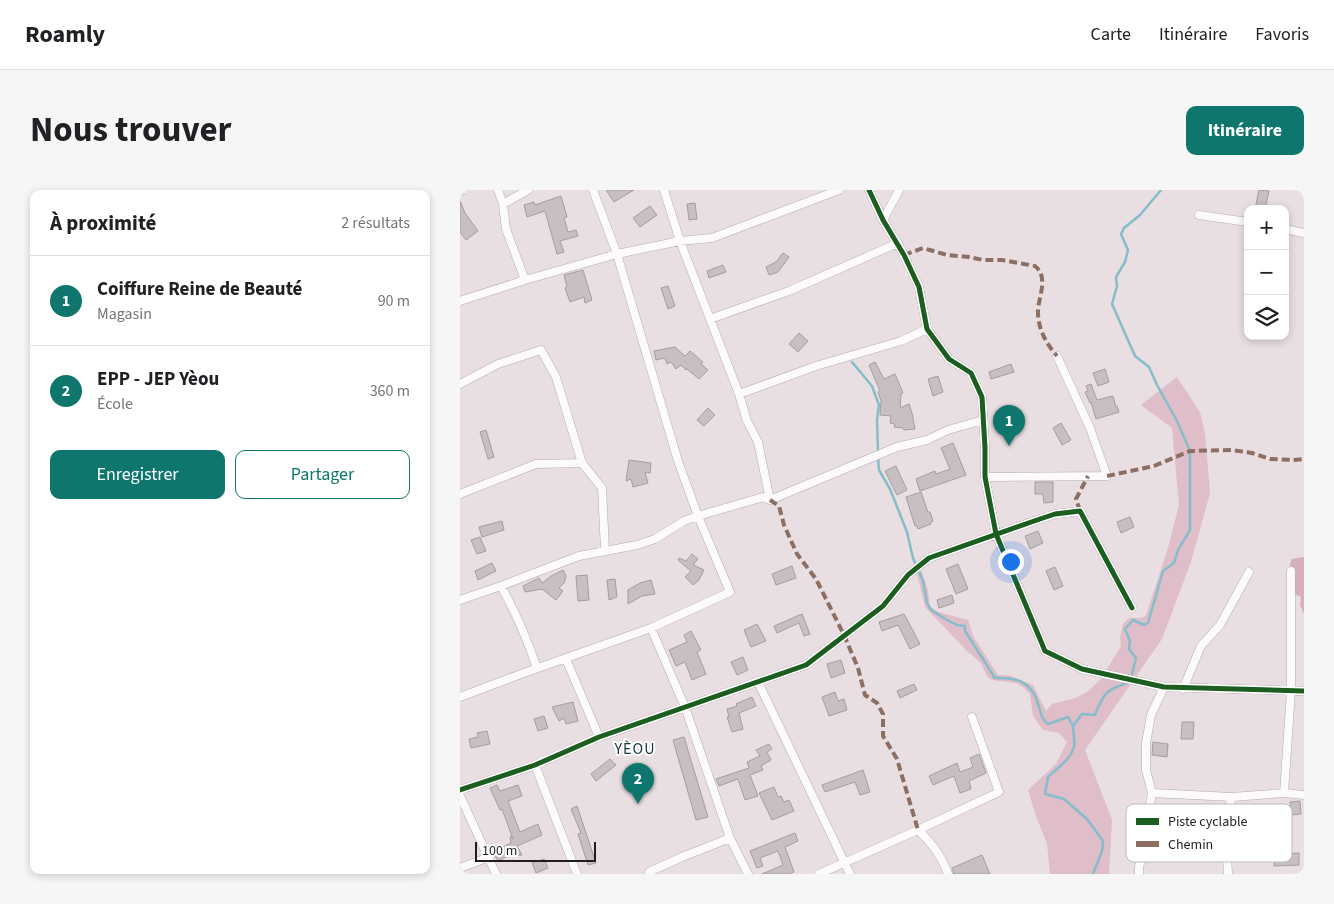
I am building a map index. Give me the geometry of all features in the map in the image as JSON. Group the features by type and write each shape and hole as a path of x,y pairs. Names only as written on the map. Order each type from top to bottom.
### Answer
{"street":[{"path":"498,190 503,204 506,229 525,280"},
{"path":"503,204 528,190"},
{"path":"460,698 537,668 651,628 730,592 698,516 678,461 617,254 593,190"},
{"path":"664,190 680,241 739,394 747,421 758,442 770,500"},
{"path":"460,301 617,254 680,241 712,238 839,190"},
{"path":"869,190 882,220 898,243 919,287 927,330 949,359 971,373 982,397 985,477 996,534 1044,651 1082,669 1164,687 1304,691"},
{"path":"882,220 899,190"},
{"path":"1198,214 1244,221"},
{"path":"1289,229 1304,233"},
{"path":"710,318 789,291 898,243"},
{"path":"739,394 816,366 901,341 927,330"},
{"path":"460,384 498,364 541,350 556,377 582,463 602,488 605,550"},
{"path":"985,477 1107,476 1090,428 1057,356"},
{"path":"460,600 579,556 637,545 655,539 684,521 698,516 762,497 770,500 897,447 927,440 948,430 982,420"},
{"path":"460,494 536,464 582,463"},
{"path":"460,790 535,765 599,737 806,665 883,606 893,592 916,568 929,558 1055,514 1080,511 1132,608"},
{"path":"1284,793 1291,691 1291,571"},
{"path":"1184,689 1201,646 1220,625 1249,572"},
{"path":"501,586 519,619 537,668"},
{"path":"651,628 685,707 730,838 748,874"},
{"path":"566,659 599,737"},
{"path":"758,682 846,862 850,874"},
{"path":"1150,804 1152,793 1146,770 1146,743 1151,715 1164,687"},
{"path":"820,874 999,792 972,717"},
{"path":"535,765 577,874"},
{"path":"1152,793 1232,798 1284,793 1304,795"},
{"path":"460,796 496,874"},
{"path":"1230,804 1232,798"},
{"path":"918,830 943,860 948,874"},
{"path":"648,873 730,838"},
{"path":"460,868 489,857"}],"shaded area":[{"path":"1177,377 1200,412 1205,434 1210,493 1191,562 1162,639 1085,750 1112,820 1109,874 1050,874 1047,844 1028,790 1056,764 1067,742 1059,733 1043,730 1033,716 1030,694 1023,687 1016,683 992,680 987,676 981,663 925,607 917,574 921,570 928,590 930,606 938,612 968,620 973,636 998,675 1008,675 1033,685 1046,711 1052,704 1075,698 1087,692 1101,679 1121,646 1120,637 1123,624 1129,618 1142,618 1146,615 1168,548 1179,505 1172,428 1141,405"},
{"path":"1304,557 1304,614 1300,605 1301,597 1293,593 1290,564 1292,559"}],"building":[{"path":"606,190 634,190 614,202"},
{"path":"1259,190 1269,191 1266,205 1256,205"},
{"path":"561,196 567,217 564,218 568,232 576,230 578,236 560,241 564,252 557,254 545,211 527,217 524,205 534,202 535,205"},
{"path":"460,201 465,213 478,231 466,240 460,232"},
{"path":"695,203 697,219 689,220 687,204"},
{"path":"650,206 657,215 640,227 633,218"},
{"path":"783,253 789,257 778,272 769,275 766,267 776,262"},
{"path":"723,265 726,272 709,278 707,271"},
{"path":"583,270 592,300 585,303 584,297 570,302 565,288 567,287 564,275"},
{"path":"668,286 675,306 668,309 661,288"},
{"path":"799,333 808,341 798,352 789,344"},
{"path":"675,347 685,356 690,351 703,362 701,364 708,370 699,379 681,365 676,369 671,362 667,364 665,358 656,360 654,351"},
{"path":"875,362 884,379 895,374 903,393 901,394 900,408 909,404 915,429 904,430 903,428 894,427 895,424 890,423 891,416 880,415 881,401 878,392 880,391 869,365"},
{"path":"1011,364 1014,372 991,379 989,372"},
{"path":"1105,369 1109,382 1098,386 1093,373"},
{"path":"938,376 943,392 933,396 928,379"},
{"path":"1091,384 1097,400 1113,396 1119,412 1096,419 1091,402 1085,392 1088,391 1086,386"},
{"path":"708,408 715,415 704,426 697,420"},
{"path":"1061,423 1071,440 1062,445 1053,428"},
{"path":"486,430 494,457 488,459 480,432"},
{"path":"953,443 966,475 920,491 916,479 935,471 936,474 950,469 941,448"},
{"path":"629,460 651,463 650,473 645,472 648,483 633,487 631,479 626,481"},
{"path":"896,466 907,490 897,495 885,471"},
{"path":"1035,482 1053,482 1053,502 1044,503 1043,494 1035,494"},
{"path":"921,492 933,521 931,524 918,529 915,526 906,497"},
{"path":"1130,517 1134,527 1121,533 1117,522"},
{"path":"502,521 504,530 482,537 479,527"},
{"path":"1038,531 1043,543 1030,549 1025,536"},
{"path":"480,537 486,551 477,554 471,540"},
{"path":"692,554 698,559 693,565 704,570 699,580 693,585 685,577 691,571 678,560 679,558 686,561"},
{"path":"492,563 496,571 478,580 475,571"},
{"path":"958,564 968,589 956,594 946,569"},
{"path":"792,566 796,578 776,585 772,574"},
{"path":"1055,567 1063,586 1054,590 1046,571"},
{"path":"563,570 566,576 564,583 559,588 563,591 556,600 542,589 525,592 523,586 539,578 542,583"},
{"path":"587,575 589,600 578,601 576,576"},
{"path":"615,579 617,597 609,600 607,580"},
{"path":"651,580 655,594 642,596 628,604 628,590 640,583"},
{"path":"952,595 954,603 939,608 937,600"},
{"path":"802,614 810,634 804,636 799,623 777,633 774,626"},
{"path":"904,614 920,644 910,649 898,625 882,631 879,622"},
{"path":"757,624 766,641 751,647 744,630"},
{"path":"691,631 701,650 697,652 706,674 692,680 685,662 676,666 669,650 687,642 684,635"},
{"path":"743,657 748,670 737,675 731,662"},
{"path":"841,660 845,673 831,678 827,664"},
{"path":"914,684 917,690 900,698 897,691"},
{"path":"835,692 838,701 844,699 847,710 829,716 822,697"},
{"path":"752,697 756,706 739,713 743,729 732,732 727,717 729,717 727,709 737,706 736,704"},
{"path":"573,702 578,721 566,724 564,718 559,721 552,707"},
{"path":"544,716 548,728 538,731 534,719"},
{"path":"1182,722 1194,722 1193,739 1181,739"},
{"path":"487,731 490,744 471,748 469,739 478,737 477,733"},
{"path":"684,737 708,817 696,820 673,740"},
{"path":"1153,742 1168,744 1167,757 1152,755"},
{"path":"769,744 772,749 767,752 771,760 761,766 763,770 750,775 758,796 745,800 738,779 719,786 716,779 749,768 747,762 760,756 756,750"},
{"path":"979,754 986,773 969,781 971,789 960,793 954,776 933,785 929,776 957,763 960,772 973,767 970,758"},
{"path":"610,759 616,765 596,781 591,774"},
{"path":"863,770 870,792 860,795 855,782 825,792 822,785"},
{"path":"497,785 500,791 518,785 522,796 508,801 520,832 538,824 542,835 517,846 522,855 515,856 514,853 498,861 493,852 511,843 511,836 513,839 502,809 500,810 490,788"},
{"path":"774,787 778,797 781,796 784,802 789,800 794,811 772,820 759,793"},
{"path":"1300,801 1301,814 1292,815 1292,804 1290,802"},
{"path":"577,806 596,863 588,865 578,834 581,833 571,809"},
{"path":"795,833 798,841 785,847 794,872 789,874 762,874 783,865 778,851 760,858 763,866 757,868 750,851"},
{"path":"1292,853 1299,853 1299,865 1274,866 1274,862 1292,862"},
{"path":"982,855 990,874 954,874 952,868"},
{"path":"544,859 548,868 536,873 532,863"}],"waterway":[{"path":"1093,874 1102,851 1103,841 1087,819 1064,799 1045,794 1048,777 1070,755 1074,744 1073,726 1082,714 1095,715 1107,692 1130,682 1136,658 1129,649 1130,641 1125,629 1133,620 1144,625 1148,623 1163,571 1174,563 1178,550 1190,530 1190,451 1149,367 1135,356 1112,304 1117,286 1116,277 1125,262 1128,250 1121,234 1124,228 1140,215 1161,190"},
{"path":"852,362 872,386 879,405 877,420 878,452"},
{"path":"878,457 879,470 890,489 907,532 913,558 923,581 927,603 931,610 957,625 965,626 965,631 995,678 1017,680 1028,686 1035,697 1043,718 1048,724 1068,717 1073,726"}],"marked path":[{"path":"904,255 923,248 947,255 983,260 1002,260 1035,266 1042,276 1042,289 1038,308 1040,326 1046,341 1057,356"},
{"path":"1107,476 1154,466 1190,451 1232,450 1252,453 1270,459 1304,459"},
{"path":"1080,511 1076,499 1088,476"},
{"path":"770,500 779,506 784,525 797,554 816,579 844,635 858,668 865,695 877,703 883,714 883,736 897,759 918,830"}],"cycle path":[{"path":"869,190 919,287 927,329 949,359 971,373 982,397 985,477 996,534 1045,651 1082,669 1164,687 1304,691"},
{"path":"460,790 535,765 599,737 806,665 883,606 908,575 929,558 1055,514 1080,511 1132,608"}],"place":[{"name":"Coiffure Reine de Beauté","path":"1009,446"},
{"name":"EPP - JEP Yèou","path":"638,804"}],"district":[{"name":"YÈOU","path":"635,748"}]}
